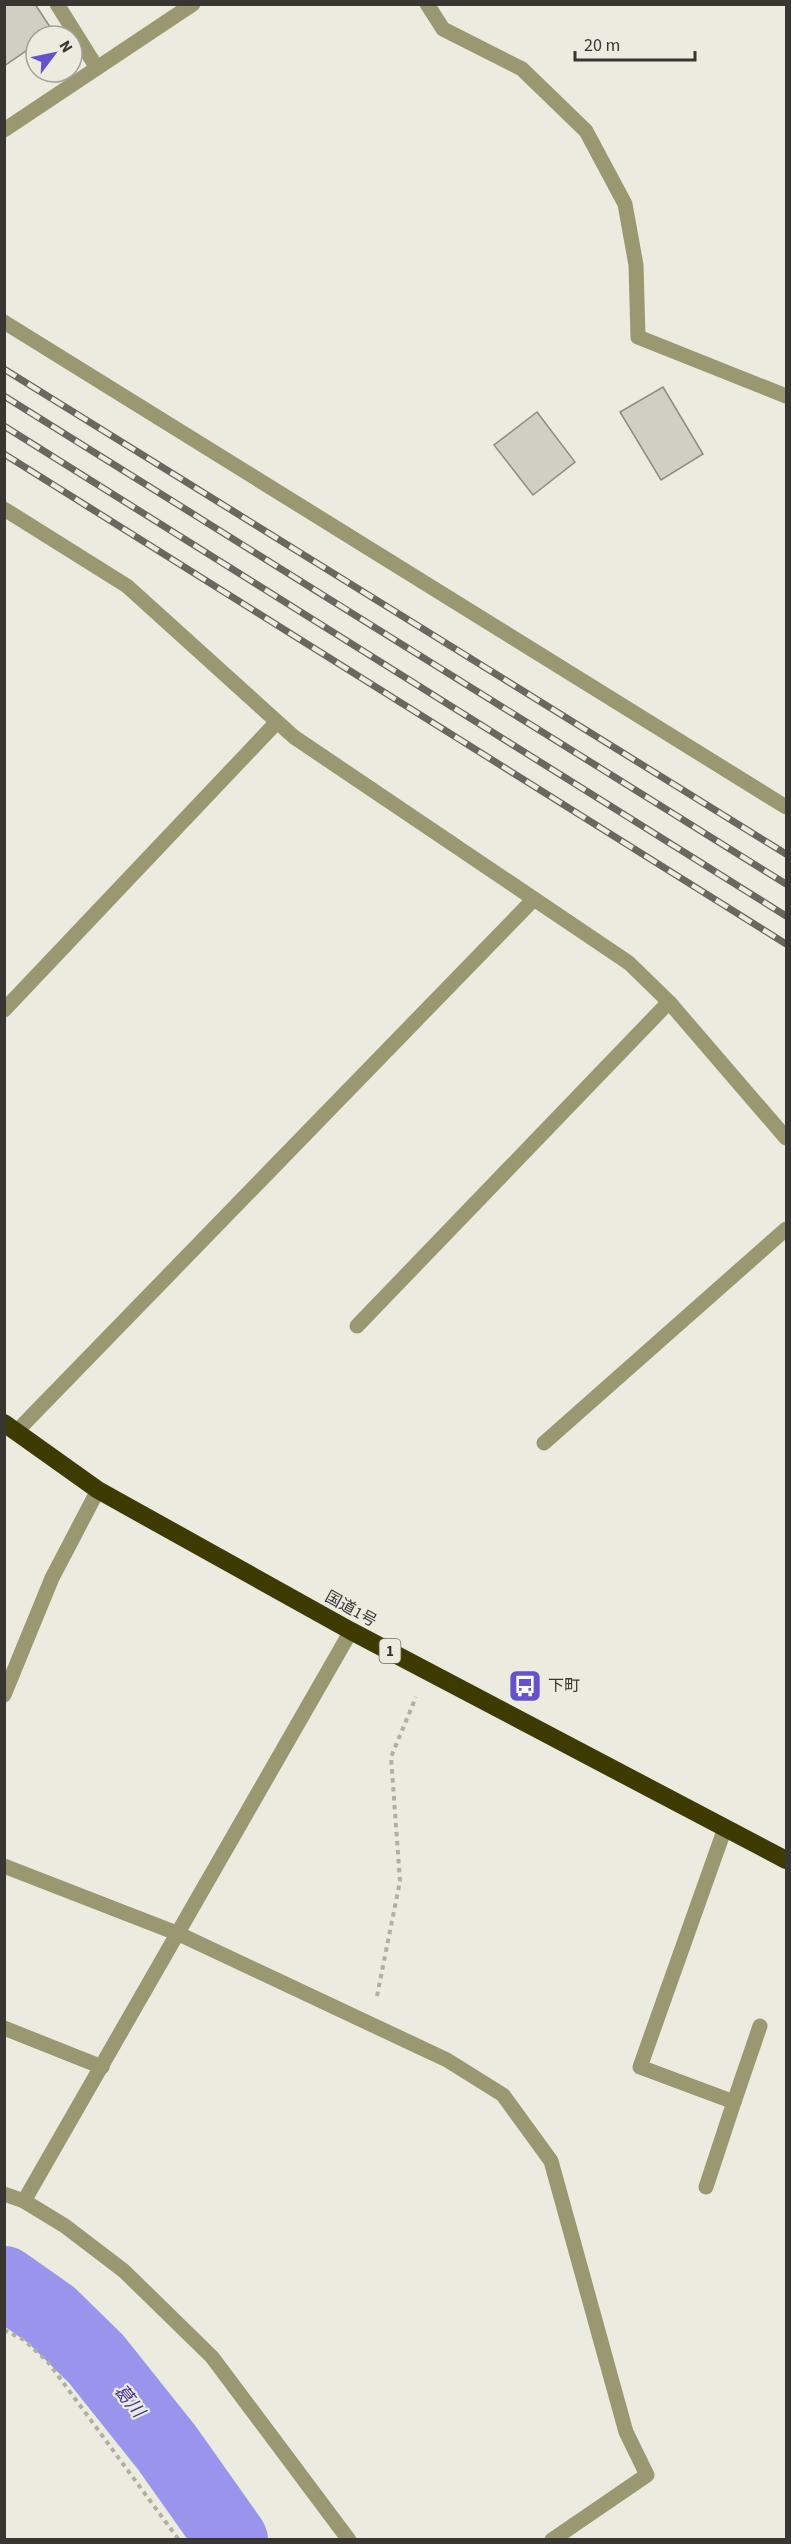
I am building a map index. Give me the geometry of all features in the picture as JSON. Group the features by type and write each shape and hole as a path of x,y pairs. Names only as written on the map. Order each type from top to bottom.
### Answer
{"highway":[{"name":"国道1号","path":"11,1427 98,1491 351,1631 786,1860"}],"street":[{"path":"57,4 97,68"},
{"path":"4,130 193,4"},
{"path":"427,4 444,29 522,69 586,131 625,204 636,265 638,337 786,396"},
{"path":"4,322 786,807"},
{"path":"4,509 127,586 294,737 629,963 669,1002 786,1138"},
{"path":"4,1010 277,722"},
{"path":"11,1427 534,899"},
{"path":"357,1326 669,1002"},
{"path":"544,1443 786,1229"},
{"path":"4,1695 52,1578 98,1491"},
{"path":"24,2201 351,1631"},
{"path":"725,1828 640,2067 734,2102"},
{"path":"4,1866 179,1934 447,2060 503,2095 551,2161 626,2432 647,2475 552,2540"},
{"path":"706,2187 760,2026"},
{"path":"4,2028 102,2067"},
{"path":"4,2194 24,2201 65,2226 124,2271 212,2356 349,2540"}],"path":[{"path":"369,2024 381,1984 400,1881 391,1757 427,1671"},
{"path":"4,2330 24,2340 48,2362 179,2540"}],"building":[{"path":"4,4 35,4 48,24 24,24 24,52 4,66"},
{"path":"663,387 703,454 661,480 620,412"},
{"path":"537,412 575,462 533,495 494,445"}],"waterway":[{"name":"葛川","path":"4,2282 51,2315 96,2359 167,2448 232,2540"}],"railway":[{"path":"4,369 786,854"},
{"path":"4,396 786,884"},
{"path":"4,426 786,916"},
{"path":"4,454 786,944"}],"place":[{"name":"下町","path":"525,1686"}]}
